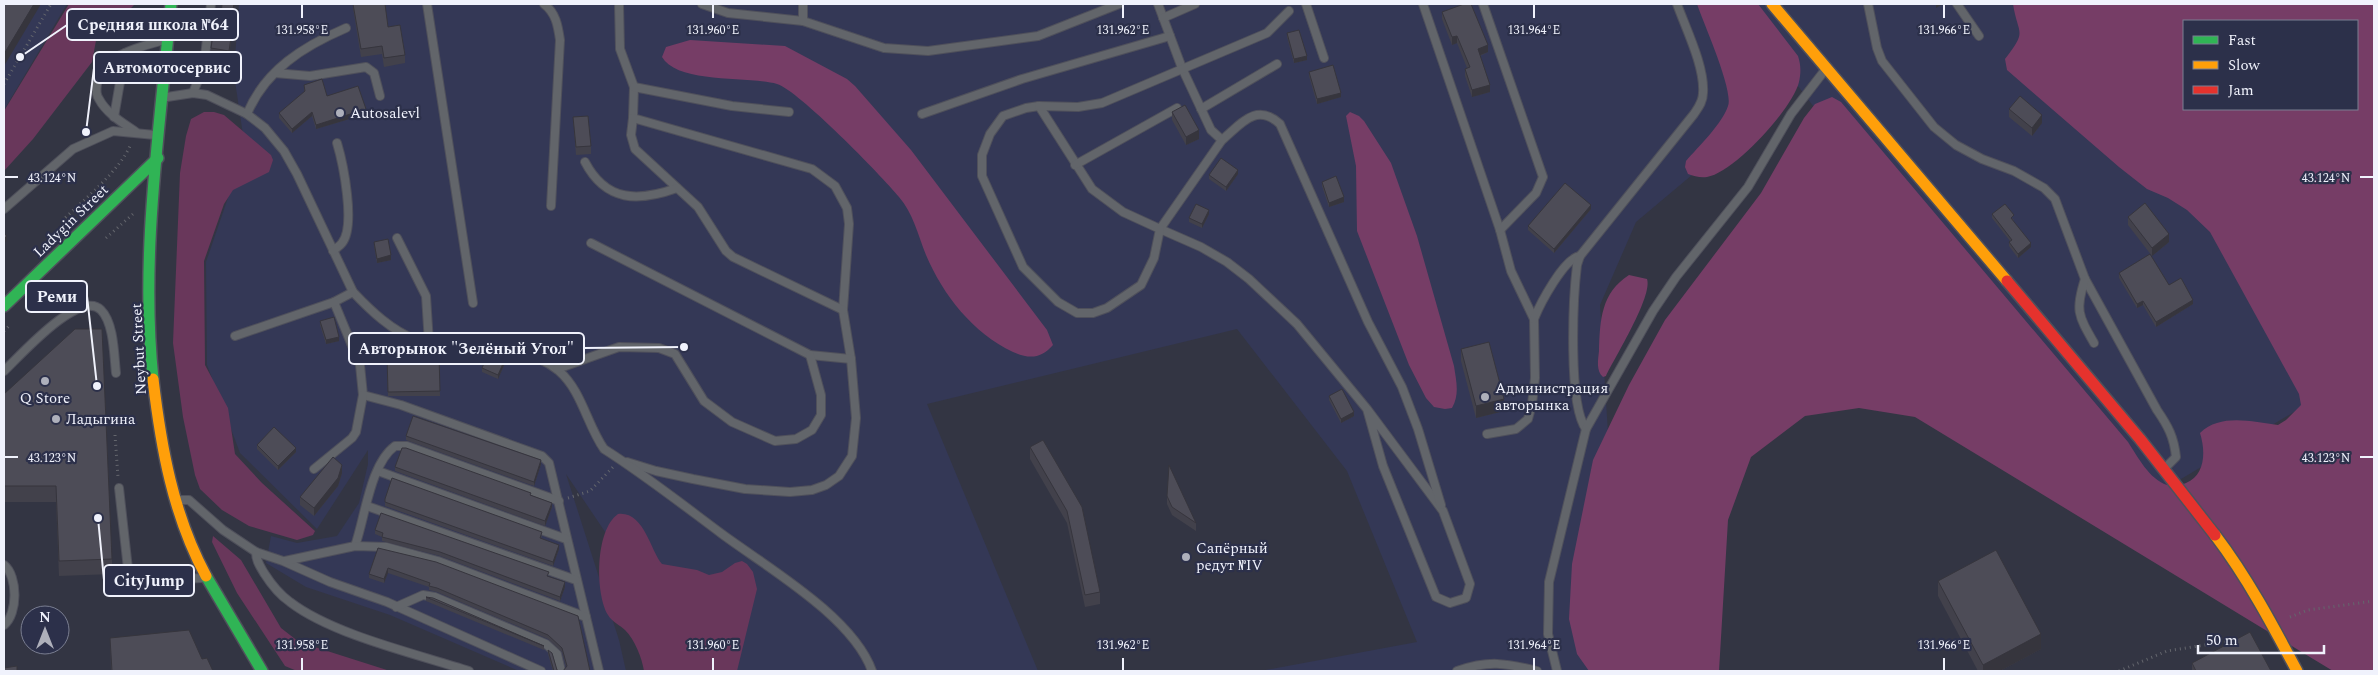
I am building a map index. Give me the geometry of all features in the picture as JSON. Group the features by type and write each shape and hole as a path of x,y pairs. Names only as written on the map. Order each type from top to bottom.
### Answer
{"street":[{"name":"Neybut Street","path":"171,4 153,232 150,335 155,394 175,500 191,545 207,578 262,671"},
{"path":"1772,4 2140,439 2229,554 2272,624 2297,671"},
{"name":"Ladygin Street","path":"4,306 158,158"}],"lane":[{"path":"193,93 204,64 211,4"},
{"path":"427,4 473,303"},
{"path":"544,4 551,9 560,40 550,206"},
{"path":"619,4 620,49 634,87 631,135 635,149 698,207 726,251 733,257 843,310"},
{"path":"702,4 728,13 803,21 884,48 928,51 1038,36 1119,4"},
{"path":"802,4 803,21"},
{"path":"1158,4 1182,68 1211,130 1222,140"},
{"path":"1164,18 1195,4"},
{"path":"1306,4 1324,58"},
{"path":"1423,4 1500,230 1511,271 1534,319"},
{"path":"1483,4 1543,177 1536,193 1500,230"},
{"path":"1586,429 1578,414 1572,327 1577,265 1580,256 1702,102 1703,86 1699,64 1677,4"},
{"path":"1868,4 1876,48 1882,61 1934,127 1956,145 1982,159 2014,171 2044,188 2055,199 2085,279 2156,410 2171,430 2176,457 2164,470"},
{"path":"1957,4 1979,36"},
{"path":"1289,11 1267,33 1102,103 1078,107 1039,106 1026,108 1003,116 990,134 982,155 982,176 1024,267 1058,302 1077,313 1093,312 1107,308 1141,285 1154,258 1160,229 1222,140 1247,119 1257,114 1270,115 1280,124 1368,322 1402,387 1418,429 1443,511 1470,584 1466,598 1450,603 1436,597 1384,466 1368,409"},
{"path":"247,114 265,82 298,52 346,28"},
{"path":"922,114 1022,78 1170,36"},
{"path":"137,132 114,117 99,100 96,88 102,69 125,53 168,39"},
{"path":"114,117 125,53"},
{"path":"1201,108 1277,64"},
{"path":"275,73 310,76 366,67 374,73 380,96"},
{"path":"1557,671 1548,634 1549,582 1586,429 1653,311 1676,277 1748,187 1791,114 1826,69"},
{"path":"634,87 732,106 790,112"},
{"path":"163,97 193,93 223,102 247,114 265,128 284,151 353,292 389,325 416,340 429,343 504,348 538,358 557,369 573,386 597,439 604,449 810,597 846,630 868,659 872,671"},
{"path":"1039,106 1092,189 1123,212 1201,247 1227,262 1250,279 1297,324 1368,409 1443,511"},
{"path":"1075,165 1177,108"},
{"path":"620,459 656,471 745,488 790,492 812,490 826,485 839,476 852,456 856,418 852,359 843,310 849,224 847,208 835,186 812,169 633,118"},
{"path":"4,209 74,150 113,131 137,132 160,136"},
{"path":"333,251 344,240 348,210 344,167 337,143"},
{"path":"585,162 593,177 613,192 634,197 653,197 677,188"},
{"path":"397,238 426,296 429,343"},
{"path":"591,243 810,355 852,359"},
{"path":"1487,434 1516,429 1528,419 1535,378 1534,319 1544,296 1570,262 1580,256"},
{"path":"2085,279 2078,298 2078,309 2084,325 2094,342"},
{"path":"235,336 334,302 353,292"},
{"path":"314,469 352,438 356,432 363,395 360,365 334,302"},
{"path":"4,371 72,310 93,306 101,310 112,336 116,373"},
{"path":"557,369 619,347 659,348 675,354 704,401 732,422 775,441 796,439 812,430 821,414 821,395 810,355"},
{"path":"363,395 401,405 542,456 549,463 599,671"},
{"path":"355,546 378,471 389,450 395,446 407,446 559,501"},
{"path":"378,471 566,539"},
{"path":"119,488 128,569 134,581 207,578"},
{"path":"175,500 189,500 223,530 256,552 284,561 323,580 396,606 541,671"},
{"path":"367,506 576,580"},
{"path":"284,561 355,546 387,547 438,560 586,617"},
{"path":"256,552 257,560 269,580 288,601 298,608 338,628 469,671"},
{"path":"4,565 10,570 14,580 12,615 4,625"},
{"path":"396,606 423,595 435,597 546,644 557,654 561,671"},
{"path":"1457,671 1476,664 1505,663 1537,671"}],"path":[{"path":"4,84 51,4"},
{"path":"61,221 126,155 137,132"},
{"path":"115,435 117,465"},
{"path":"559,501 590,491 620,459"},
{"path":"2272,624 2308,610 2374,601"},
{"path":"2119,671 2167,651 2234,641 2241,638"}],"shaded area":[{"path":"4,4 67,4 4,110"},
{"path":"69,4 134,5 128,11 103,15 100,19 92,62 33,139 4,171 4,111"},
{"path":"239,4 2077,4 2343,383 2122,514 1798,86 1636,222 1600,305 1609,449 1598,671 1260,671 1417,642 1347,471 1237,329 927,404 1038,671 699,671 566,474 619,640 626,671 519,671 390,615 306,587 266,563 271,536 297,543 337,536 359,503 368,464 368,450 317,529 240,453 207,365 206,262 245,148 235,81"},
{"path":"1697,4 1758,4 1798,56 1800,63 1799,82 1794,93 1786,107 1761,138 1732,164 1718,173 1707,177 1697,177 1688,174 1685,167 1686,161 1721,120 1728,106 1729,98 1717,56"},
{"path":"2013,4 2374,4 2374,671 2333,671 1915,417 1859,408 1805,416 1751,457 1728,520 1719,671 1589,671 1577,654 1569,619 1572,564 1593,460 1629,385 1665,320 1761,193 1804,118 1815,104 1832,97 1841,102 2128,442 2149,473 2161,482 2170,486 2179,485 2186,483 2197,474 2203,455 2200,433 2208,427 2217,423 2237,420 2278,425 2301,405 2299,394 2210,232 2187,210 2168,198 2147,189 2119,167 2007,70 2005,59 2017,42 2020,32"},
{"path":"690,40 785,46 847,79 911,150 1047,330 1053,345 1039,355 1024,356 998,344 972,324 941,284 926,255 908,210 890,186 803,101 777,84 715,78 682,71 670,66 662,57 666,47"},
{"path":"204,112 224,115 271,155 273,160 269,172 233,190 224,204 204,261 205,365 228,408 235,454 262,483 315,531 313,535 297,540 249,526 222,510 200,489 195,475 183,417 173,343 180,173 186,136 191,119"},
{"path":"1350,112 1359,116 1364,121 1391,163 1417,236 1454,366 1457,392 1452,408 1434,407 1426,398 1409,365 1357,231 1356,166 1346,116"},
{"path":"1629,275 1647,279 1644,299 1632,327 1606,376 1603,377 1598,369 1598,362 1600,329 1604,308 1613,290"},
{"path":"618,514 627,515 640,525 662,564 697,570 709,575 722,572 735,563 742,561 747,564 753,572 757,589 737,671 644,671 635,644 629,634 608,615 601,592 599,578 601,547 610,522"},
{"path":"213,536 241,560 281,628 299,642 390,671 297,671 285,666 237,593 212,542"}],"building":[{"path":"4,4 34,4 4,54"},
{"path":"222,4 234,4 229,27 220,26"},
{"path":"353,4 385,4 388,27 400,25 405,55 384,58 382,46 361,49"},
{"path":"1464,4 1471,4 1488,45 1478,49 1490,85 1472,90 1465,69 1470,67 1457,36 1452,37 1442,12"},
{"path":"214,28 232,31 229,51 211,48"},
{"path":"1299,30 1307,56 1294,59 1287,33"},
{"path":"1333,65 1341,93 1317,99 1309,72"},
{"path":"322,79 327,96 358,86 366,109 316,125 312,112 292,129 279,113 305,91 304,85"},
{"path":"2020,96 2042,115 2032,128 2009,109"},
{"path":"1185,105 1199,130 1186,137 1172,112"},
{"path":"588,116 591,146 576,147 573,117"},
{"path":"1221,158 1238,170 1226,187 1209,175"},
{"path":"1336,176 1344,197 1329,203 1322,182"},
{"path":"1565,183 1591,205 1554,249 1528,226"},
{"path":"2145,203 2169,234 2152,248 2128,217"},
{"path":"1196,204 1209,210 1202,224 1189,218"},
{"path":"2005,204 2014,215 2011,218 2031,243 2018,254 2009,242 2012,240 1992,214"},
{"path":"388,239 391,255 377,259 374,242"},
{"path":"2150,254 2169,285 2181,278 2193,300 2156,322 2143,301 2137,304 2119,273"},
{"path":"334,317 339,337 326,340 320,321"},
{"path":"75,329 102,329 112,559 59,561 56,486 4,486 4,394"},
{"name":"Администрация авторынка","path":"1489,342 1504,399 1476,406 1461,349"},
{"path":"489,352 505,359 498,375 482,368"},
{"path":"439,355 440,391 388,392 387,356"},
{"path":"1342,389 1354,412 1341,419 1329,396"},
{"path":"413,416 541,460 534,482 406,436"},
{"path":"274,427 296,448 278,466 257,445"},
{"path":"1043,440 1082,507 1100,592 1085,595 1067,511 1030,447"},
{"path":"402,448 531,493 530,495 552,503 545,521 395,467"},
{"path":"333,457 342,465 338,478 314,508 300,497"},
{"path":"1169,465 1196,523 1172,507 1167,496"},
{"path":"392,478 542,532 540,538 559,545 553,562 385,502"},
{"path":"381,513 549,572 547,576 565,582 560,597 440,552 382,537 383,533 375,530"},
{"path":"378,548 436,562 578,616 590,671 563,671 567,666 562,648 548,635 429,586 430,583 388,568 384,579 369,574"},
{"path":"1996,550 2041,634 1983,665 1938,581"},
{"path":"426,597 433,598 544,646"},
{"path":"189,630 202,659 207,658 213,671 112,671 110,638"},
{"path":"2250,632 2271,671 2196,671 2192,663"},
{"path":"548,650 552,653 557,670 559,671 554,671"},
{"path":"17,666 17,671 4,671 4,668"}],"traffic: fast":[{"path":"153,379 149,286 150,239 171,4"},
{"path":"4,306 158,158"},
{"path":"206,576 262,671"}],"traffic: slow":[{"path":"1772,4 2007,281"},
{"path":"153,379 160,430 170,480 185,529 206,576"},
{"path":"2215,535 2269,618 2297,671"}],"traffic: jam":[{"path":"2007,281 2140,439 2215,535"}],"place":[{"name":"Средняя школа №64","path":"20,57"},
{"name":"Autosalevl","path":"340,113"},
{"name":"Автомотосервис","path":"86,132"},
{"name":"Авторынок \"Зелёный Угол\"","path":"684,347"},
{"name":"Q Store","path":"45,381"},
{"name":"Реми","path":"97,386"},
{"name":"Администрация авторынка","path":"1485,397"},
{"name":"Ладыгина","path":"56,419"},
{"name":"CityJump","path":"98,518"},
{"name":"Сапёрный редут №IV","path":"1186,557"}]}
